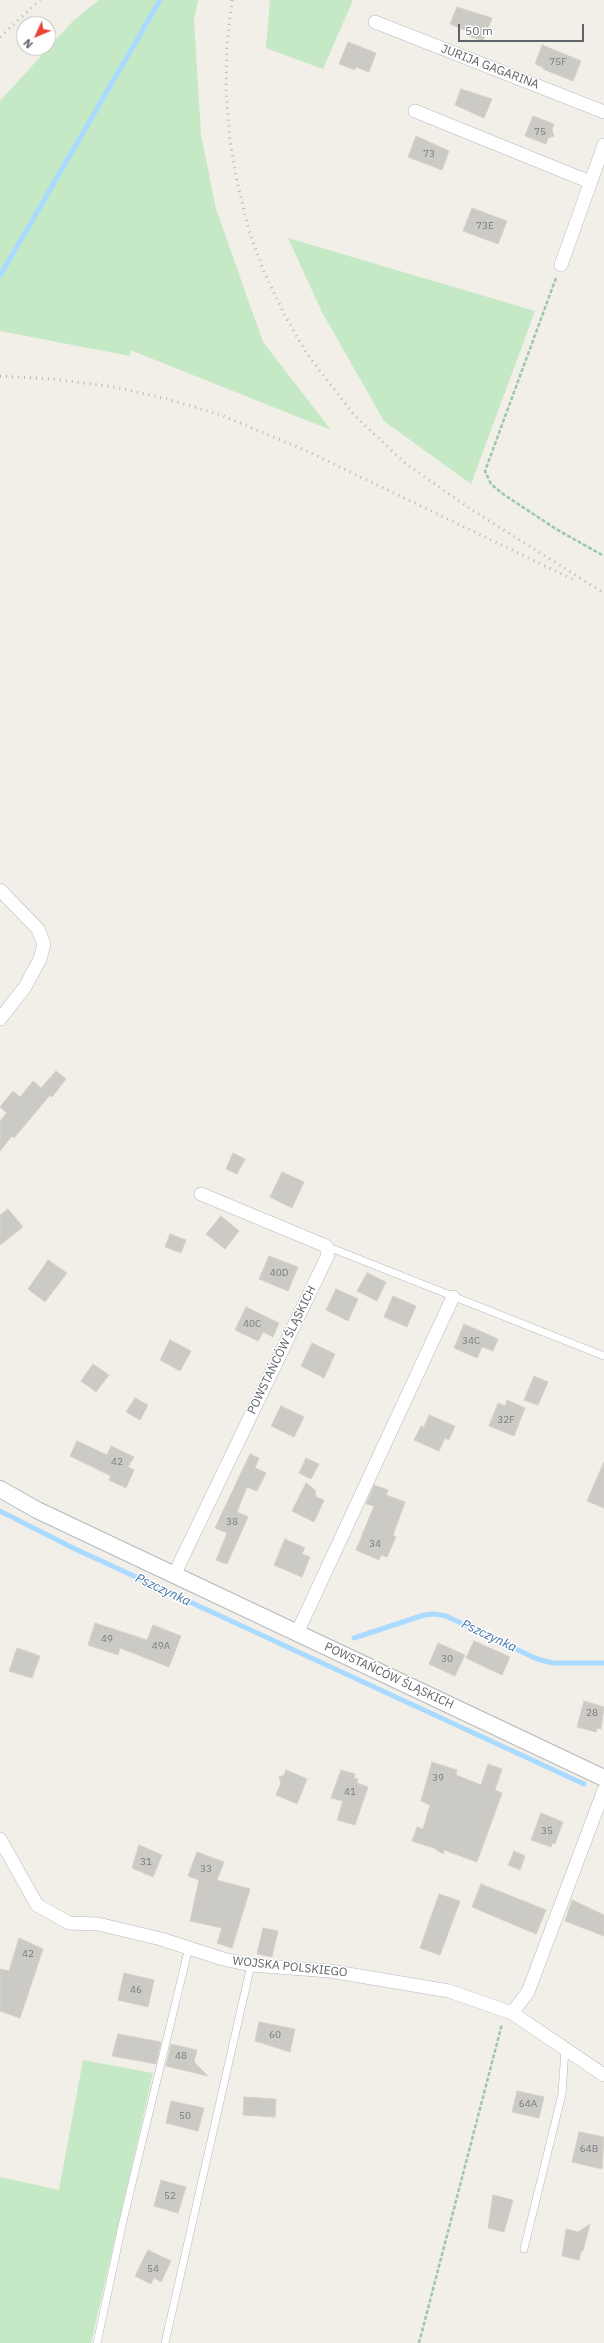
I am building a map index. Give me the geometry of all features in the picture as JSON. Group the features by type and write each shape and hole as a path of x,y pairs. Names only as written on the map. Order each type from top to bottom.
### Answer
{"street":[{"name":"JURIJA GAGARINA","path":"375,22 604,112"},
{"path":"415,111 590,182"},
{"path":"561,265 604,145"},
{"path":"0,890 38,929 44,944 40,959 25,987 0,1019"},
{"path":"201,1194 326,1246"},
{"name":"POWSTAŃCÓW ŚLĄSKICH","path":"174,1574 328,1255 326,1246"},
{"path":"297,1633 453,1297"},
{"name":"POWSTAŃCÓW ŚLĄSKICH","path":"0,1489 37,1510 604,1778"},
{"path":"512,2013 528,1992 604,1790"},
{"name":"WOJSKA POLSKIEGO","path":"0,1839 37,1905 45,1911 69,1923 98,1924 189,1947 223,1959 251,1965 330,1971 413,1983 449,1991 512,2013 604,2074"}],"lane":[{"path":"326,1246 604,1356"},
{"path":"97,2343 124,2221 189,1947"},
{"path":"165,2343 251,1965"},
{"path":"524,2249 562,2094 565,2049"}],"path":[{"path":"561,265 485,471 491,484 503,494 556,529 604,556"},
{"path":"418,2343 504,2020 512,2013"}],"green space":[{"path":"99,0 198,0 194,20 201,134 216,209 263,342 331,430 130,350 130,356 0,331 0,101 41,56 56,56 56,40 73,21"},
{"path":"270,0 353,0 323,69 266,48"},
{"path":"288,238 535,311 471,484 384,421 322,312"},
{"path":"83,2060 153,2073 91,2343 0,2343 0,2177 59,2190"}],"building":[{"path":"457,7 492,18 483,41 466,35 467,31 450,24"},
{"path":"348,42 376,53 369,72 356,67 355,70 339,64"},
{"path":"542,45 581,61 573,81 543,69 543,67 535,64"},
{"path":"461,89 492,99 484,118 455,105"},
{"path":"533,116 554,124 552,130 554,136 548,138 546,144 525,136"},
{"path":"416,136 449,151 442,170 408,157"},
{"path":"472,208 507,221 498,244 463,231"},
{"path":"56,1071 66,1079 52,1097 50,1095 14,1138 12,1136 0,1151 0,1121 7,1113 0,1107 13,1091 20,1097 33,1081 41,1088"},
{"path":"233,1153 245,1159 237,1174 226,1169"},
{"path":"282,1172 304,1182 292,1208 270,1197"},
{"path":"8,1209 23,1227 0,1245 0,1215"},
{"path":"221,1216 239,1231 225,1249 206,1234"},
{"path":"170,1234 186,1240 181,1253 165,1247"},
{"path":"269,1256 298,1267 288,1291 259,1279"},
{"path":"48,1260 67,1273 45,1302 28,1289"},
{"path":"367,1273 386,1282 377,1301 357,1291"},
{"path":"336,1289 358,1299 348,1321 326,1310"},
{"path":"393,1296 416,1306 407,1327 384,1317"},
{"path":"246,1307 279,1323 273,1337 263,1332 258,1341 235,1330"},
{"path":"464,1324 498,1339 493,1351 482,1347 477,1358 454,1348"},
{"path":"170,1340 191,1351 180,1371 160,1360"},
{"path":"312,1343 335,1354 324,1378 301,1366"},
{"path":"93,1364 109,1375 96,1392 81,1381"},
{"path":"534,1376 548,1382 538,1405 524,1400"},
{"path":"135,1398 148,1405 140,1420 126,1412"},
{"path":"507,1400 525,1408 514,1436 489,1426 498,1403 505,1406"},
{"path":"281,1406 304,1417 294,1437 271,1426"},
{"path":"429,1415 455,1426 449,1440 445,1438 439,1451 414,1440 421,1426 424,1427"},
{"path":"77,1441 107,1455 111,1446 134,1457 128,1467 134,1470 126,1488 109,1480 111,1476 70,1456"},
{"path":"250,1454 259,1458 255,1468 266,1473 257,1491 247,1487 237,1512 248,1517 227,1564 216,1560 227,1533 215,1528"},
{"path":"306,1458 319,1464 311,1479 299,1473"},
{"path":"604,1462 604,1508 587,1501"},
{"path":"306,1483 315,1490 316,1497 324,1500 314,1522 292,1511"},
{"path":"374,1485 388,1490 386,1495 405,1502 393,1535 396,1537 387,1557 381,1555 379,1560 356,1550 374,1506 366,1504"},
{"path":"285,1539 305,1548 302,1554 310,1557 302,1577 274,1565"},
{"path":"95,1623 147,1640 153,1625 181,1636 169,1667 120,1648 118,1655 88,1645"},
{"path":"474,1641 510,1657 502,1675 466,1658"},
{"path":"438,1643 465,1655 455,1676 429,1664"},
{"path":"17,1648 40,1656 32,1678 9,1671"},
{"path":"584,1701 604,1707 601,1729 597,1728 596,1732 577,1727"},
{"path":"432,1762 457,1770 456,1775 481,1785 488,1764 502,1769 495,1790 502,1793 477,1862 444,1850 443,1854 434,1848 412,1841 417,1827 423,1829 430,1805 421,1801"},
{"path":"286,1770 307,1779 297,1804 276,1795 281,1783 279,1777 284,1775"},
{"path":"341,1770 355,1774 354,1778 358,1779 357,1783 368,1787 355,1825 337,1820 343,1801 331,1798"},
{"path":"541,1813 563,1822 555,1844 552,1843 551,1847 531,1840"},
{"path":"139,1845 162,1855 153,1877 132,1868"},
{"path":"514,1851 525,1856 520,1870 508,1865"},
{"path":"197,1852 224,1862 217,1880 250,1889 232,1948 217,1943 222,1928 190,1921 199,1880 188,1876"},
{"path":"481,1884 546,1910 536,1934 472,1907"},
{"path":"439,1894 460,1901 440,1955 420,1948"},
{"path":"572,1900 604,1915 604,1936 565,1921"},
{"path":"263,1928 278,1931 272,1957 257,1954"},
{"path":"19,1938 43,1949 20,2018 0,2011 0,1969 9,1971"},
{"path":"124,1973 154,1980 148,2007 118,2000"},
{"path":"259,2022 295,2029 290,2052 255,2041"},
{"path":"118,2034 161,2042 156,2064 112,2056"},
{"path":"171,2044 197,2050 194,2062 208,2076 166,2066"},
{"path":"517,2091 544,2097 539,2118 512,2112"},
{"path":"244,2097 276,2099 275,2117 243,2115"},
{"path":"171,2101 204,2108 198,2131 166,2123"},
{"path":"579,2132 604,2137 602,2169 572,2162"},
{"path":"161,2180 186,2187 178,2213 154,2206"},
{"path":"493,2195 513,2200 504,2232 488,2228"},
{"path":"590,2224 579,2260 562,2256 566,2229 578,2232"},
{"path":"148,2250 171,2261 161,2282 154,2278 151,2284 135,2276"}],"waterway":[{"path":"0,276 160,0"},
{"name":"Pszczynka","path":"0,1511 71,1547 584,1784"},
{"name":"Pszczynka","path":"354,1638 424,1615 435,1614 446,1616 537,1659 553,1663 604,1663"}],"railway":[{"path":"0,37 40,0"},
{"path":"232,0 227,43 226,90 230,141 237,181 249,231 264,272 285,316 307,354 355,416 406,464 472,510 604,593"},
{"path":"0,376 53,379 114,387 167,399 221,415 307,451 572,579"}]}
